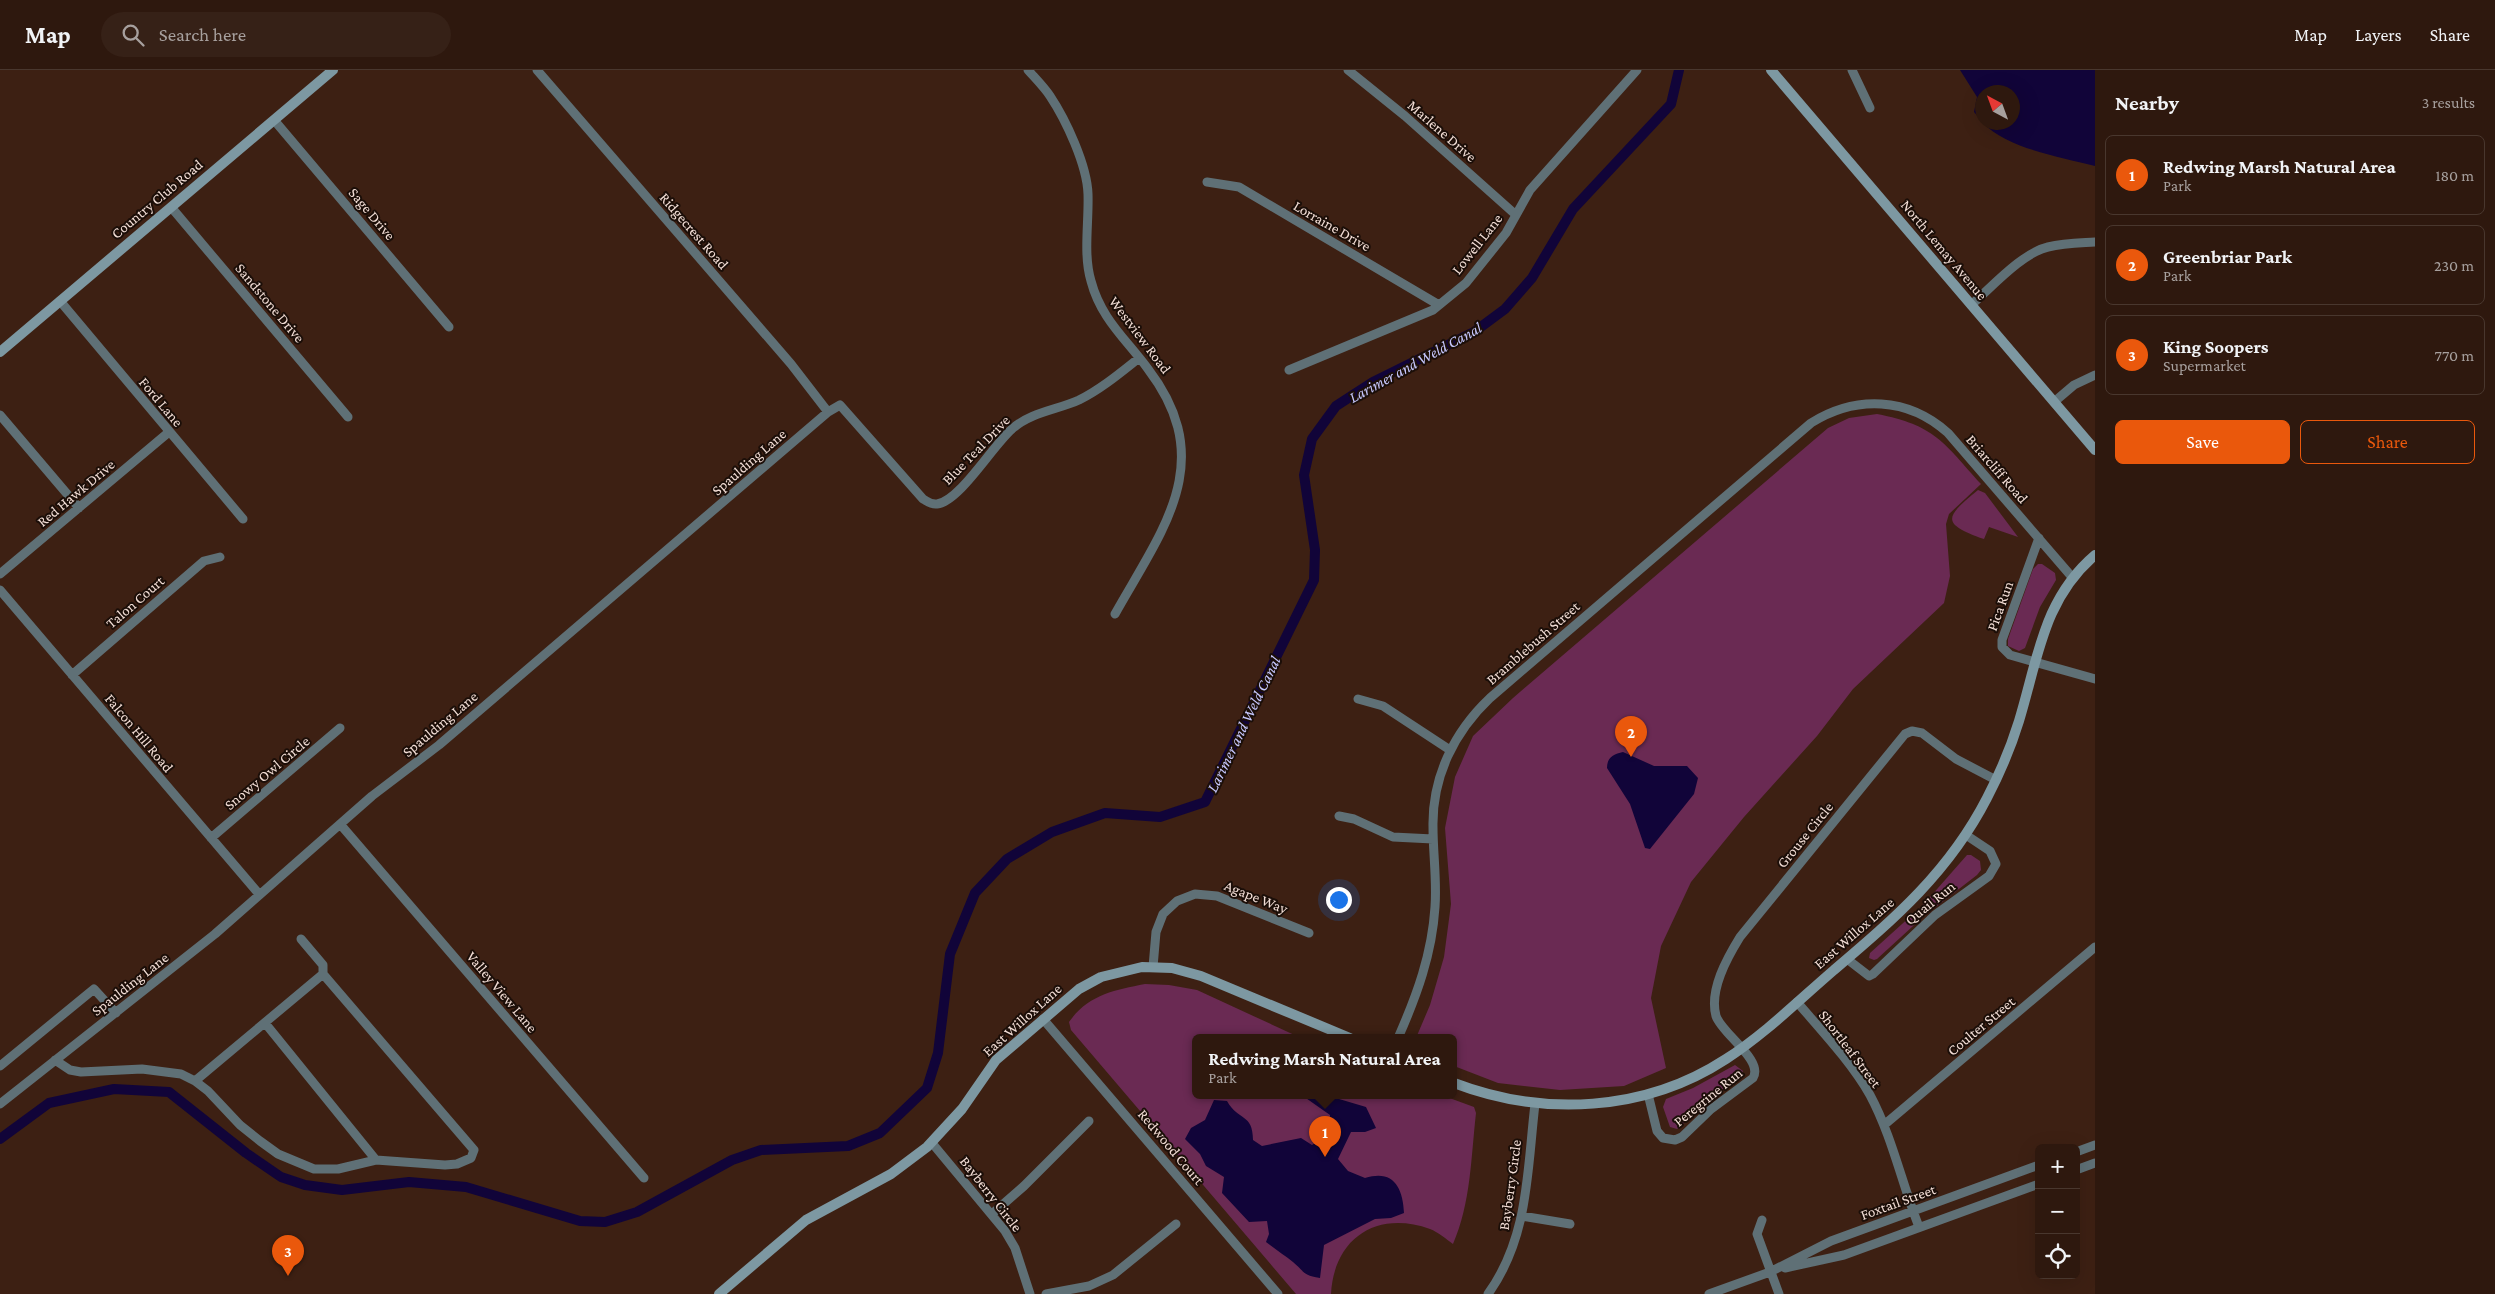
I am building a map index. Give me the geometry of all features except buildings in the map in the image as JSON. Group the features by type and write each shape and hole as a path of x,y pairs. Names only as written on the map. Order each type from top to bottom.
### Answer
{"main road":[{"name":"Country Club Road","path":"0,352 333,70"},
{"name":"North Lemay Avenue","path":"1771,70 2095,450"},
{"name":"East Willox Lane","path":"1457,1084 1493,1096 1535,1104 1598,1104 1648,1094 1701,1074 1742,1048 1848,959 1918,896 1944,866 1966,835 1996,780 2019,722 2051,612 2072,577 2095,555"},
{"name":"East Willox Lane","path":"719,1294 806,1220 891,1174 932,1143 962,1109 996,1060 1043,1019 1092,981 1121,970 1153,967 1172,968 1201,976 1340,1034"}],"street":[{"name":"Ridgecrest Road","path":"537,70 791,364 828,412"},
{"name":"Westview Road","path":"1028,70 1050,96 1073,141 1084,171 1088,192 1088,271 1095,297 1102,313 1163,389 1173,410 1181,450 1180,483 1165,525 1114,614"},
{"name":"Marlene Drive","path":"1348,70 1405,116 1516,215"},
{"name":"Lowell Lane","path":"1289,370 1439,305 1466,283 1506,232 1530,190 1636,70"},
{"path":"1852,70 1870,108"},
{"name":"Sage Drive","path":"274,120 449,327"},
{"name":"Lorraine Drive","path":"1207,182 1239,188 1439,305"},
{"name":"Sandstone Drive","path":"171,207 348,417"},
{"path":"1971,305 2024,258 2046,247 2095,242"},
{"name":"Ford Lane","path":"60,301 243,519"},
{"name":"Blue Teal Drive","path":"850,414 923,499 936,504 944,502 974,476 993,448 1013,428 1029,418 1078,400 1101,387 1139,358"},
{"path":"2054,402 2074,386 2095,375"},
{"name":"Briarcliff Road","path":"1884,404 1916,412 1941,427 2072,577"},
{"name":"Bramblebush Street","path":"1400,1034 1416,997 1431,940 1436,889 1434,839 1436,792 1450,750 1472,716 1490,698 1811,423 1832,412 1850,406 1884,404"},
{"name":"Spaulding Lane","path":"0,1104 215,934 340,824 439,745 828,412 840,405 850,414"},
{"path":"0,415 79,508"},
{"name":"Red Hawk Drive","path":"0,574 169,432"},
{"name":"Pica Run","path":"2036,662 2010,655 2001,644 2039,538"},
{"name":"Talon Court","path":"72,675 204,561 220,557"},
{"name":"Falcon Hill Road","path":"0,590 259,894"},
{"path":"2036,662 2095,679"},
{"path":"1358,699 1383,706 1450,750"},
{"name":"Snowy Owl Circle","path":"211,838 340,728"},
{"name":"Grouse Circle","path":"1742,1048 1721,1028 1715,1009 1717,988 1732,950 1740,937 1905,734 1912,731 1922,733 1956,759 1996,780"},
{"path":"1339,816 1354,819 1393,837 1434,839"},
{"name":"Valley View Lane","path":"340,824 644,1178"},
{"name":"Quail Run","path":"1848,959 1865,974 1869,976 1873,974 1935,915 1989,876 1996,864 1993,854 1966,835"},
{"name":"Agape Way","path":"1153,967 1156,932 1160,920 1177,901 1195,894 1217,896 1309,933"},
{"path":"55,1060 70,1070 81,1072 142,1068 180,1074 195,1081 260,1141 296,1162 326,1170 376,1160 446,1165 465,1162 474,1154 474,1150 323,974 323,965 301,939"},
{"name":"Coulter Street","path":"1884,1125 2095,947"},
{"path":"195,1081 323,974"},
{"path":"0,1066 94,990 116,1013"},
{"name":"Shortleaf Street","path":"1796,1002 1861,1080 1884,1125 1919,1227"},
{"name":"Redwood Court","path":"1043,1019 1278,1294"},
{"path":"265,1023 376,1160"},
{"name":"Peregrine Run","path":"1648,1094 1657,1131 1663,1138 1678,1139 1710,1110 1753,1078 1756,1073 1755,1066 1742,1048"},
{"name":"Bayberry Circle","path":"1488,1294 1506,1266 1514,1246 1522,1216 1535,1104"},
{"path":"992,1214 1024,1186 1089,1121"},
{"name":"Bayberry Circle","path":"932,1143 992,1214 1015,1248 1030,1294"},
{"path":"2080,1151 2095,1145"},
{"path":"2080,1169 2095,1163"},
{"name":"Foxtail Street","path":"1770,1272 1831,1241 2035,1166"},
{"name":"Foxtail Street","path":"1709,1294 1770,1272 1844,1255 2035,1185"},
{"path":"1522,1216 1570,1224"},
{"path":"1762,1220 1758,1234 1779,1294"},
{"path":"1046,1294 1089,1286 1107,1278 1125,1266 1176,1224"}],"shaded area":[{"path":"1960,70 2095,70 2095,166 2020,146 1992,130 2020,130 2020,85 1975,85 1975,94"},
{"path":"1877,414 1897,418 1926,430 1947,447 1981,484 1949,514 1946,524 1950,576 1944,603 1853,689 1817,736 1744,817 1691,882 1661,946 1651,998 1666,1068 1624,1086 1560,1090 1498,1083 1457,1067 1457,1034 1418,1034 1430,1005 1444,957 1451,904 1445,828 1455,777 1473,736 1513,698 1828,428 1849,418"},
{"path":"1978,490 1985,493 2018,537 1989,527 1984,539 1959,528 1954,523 1952,518 1959,506"},
{"path":"2038,564 2042,564 2055,573 2056,580 2040,607 2025,648 2019,651 2008,646 2008,639 2033,569"},
{"path":"1623,752 1654,766 1687,766 1698,778 1694,794 1650,849 1645,848 1630,804 1607,768 1608,761 1612,757"},
{"path":"1967,855 1971,855 1980,861 1981,870 1977,875 1924,916 1877,959 1869,958 1870,953 1923,905"},
{"path":"1145,984 1169,985 1197,990 1292,1034 1192,1034 1192,1099 1452,1099 1474,1107 1476,1113 1467,1196 1453,1244 1433,1230 1411,1224 1393,1223 1376,1226 1362,1233 1350,1244 1340,1258 1334,1274 1331,1294 1296,1294 1071,1030 1069,1022 1076,1013 1102,995"},
{"path":"1735,1065 1743,1071 1740,1077 1709,1100 1677,1129 1670,1127 1663,1107 1666,1099 1693,1088"},
{"path":"1307,1099 1339,1099 1366,1107 1376,1128 1365,1132 1351,1132 1338,1159 1348,1171 1365,1178 1383,1176 1395,1182 1399,1188 1404,1213 1391,1218 1375,1219 1324,1245 1320,1278 1304,1273 1293,1262 1266,1242 1269,1234 1267,1221 1249,1222 1222,1193 1224,1177 1206,1166 1200,1154 1185,1139 1191,1128 1205,1120 1214,1100 1227,1101 1236,1112 1248,1121 1253,1140 1262,1146 1301,1138 1312,1145 1331,1133 1330,1115"}],"waterway":[{"name":"Larimer and Weld Canal","path":"0,1139 49,1103 114,1089 169,1092 246,1153 281,1177 305,1185 342,1190 409,1182 466,1187 580,1221 605,1222 637,1212 732,1160 761,1150 848,1146 880,1133 927,1088 938,1053 950,954 975,893 1007,859 1052,832 1105,813 1160,817 1205,802 1314,580 1315,550 1304,475 1312,439 1336,406 1373,382 1474,332 1505,309 1532,278 1573,209 1671,104 1679,70"}],"place":[{"name":"Greenbriar Park","path":"1631,757"},
{"name":"Redwing Marsh Natural Area","path":"1325,1157"},
{"name":"King Soopers","path":"288,1276"}]}
